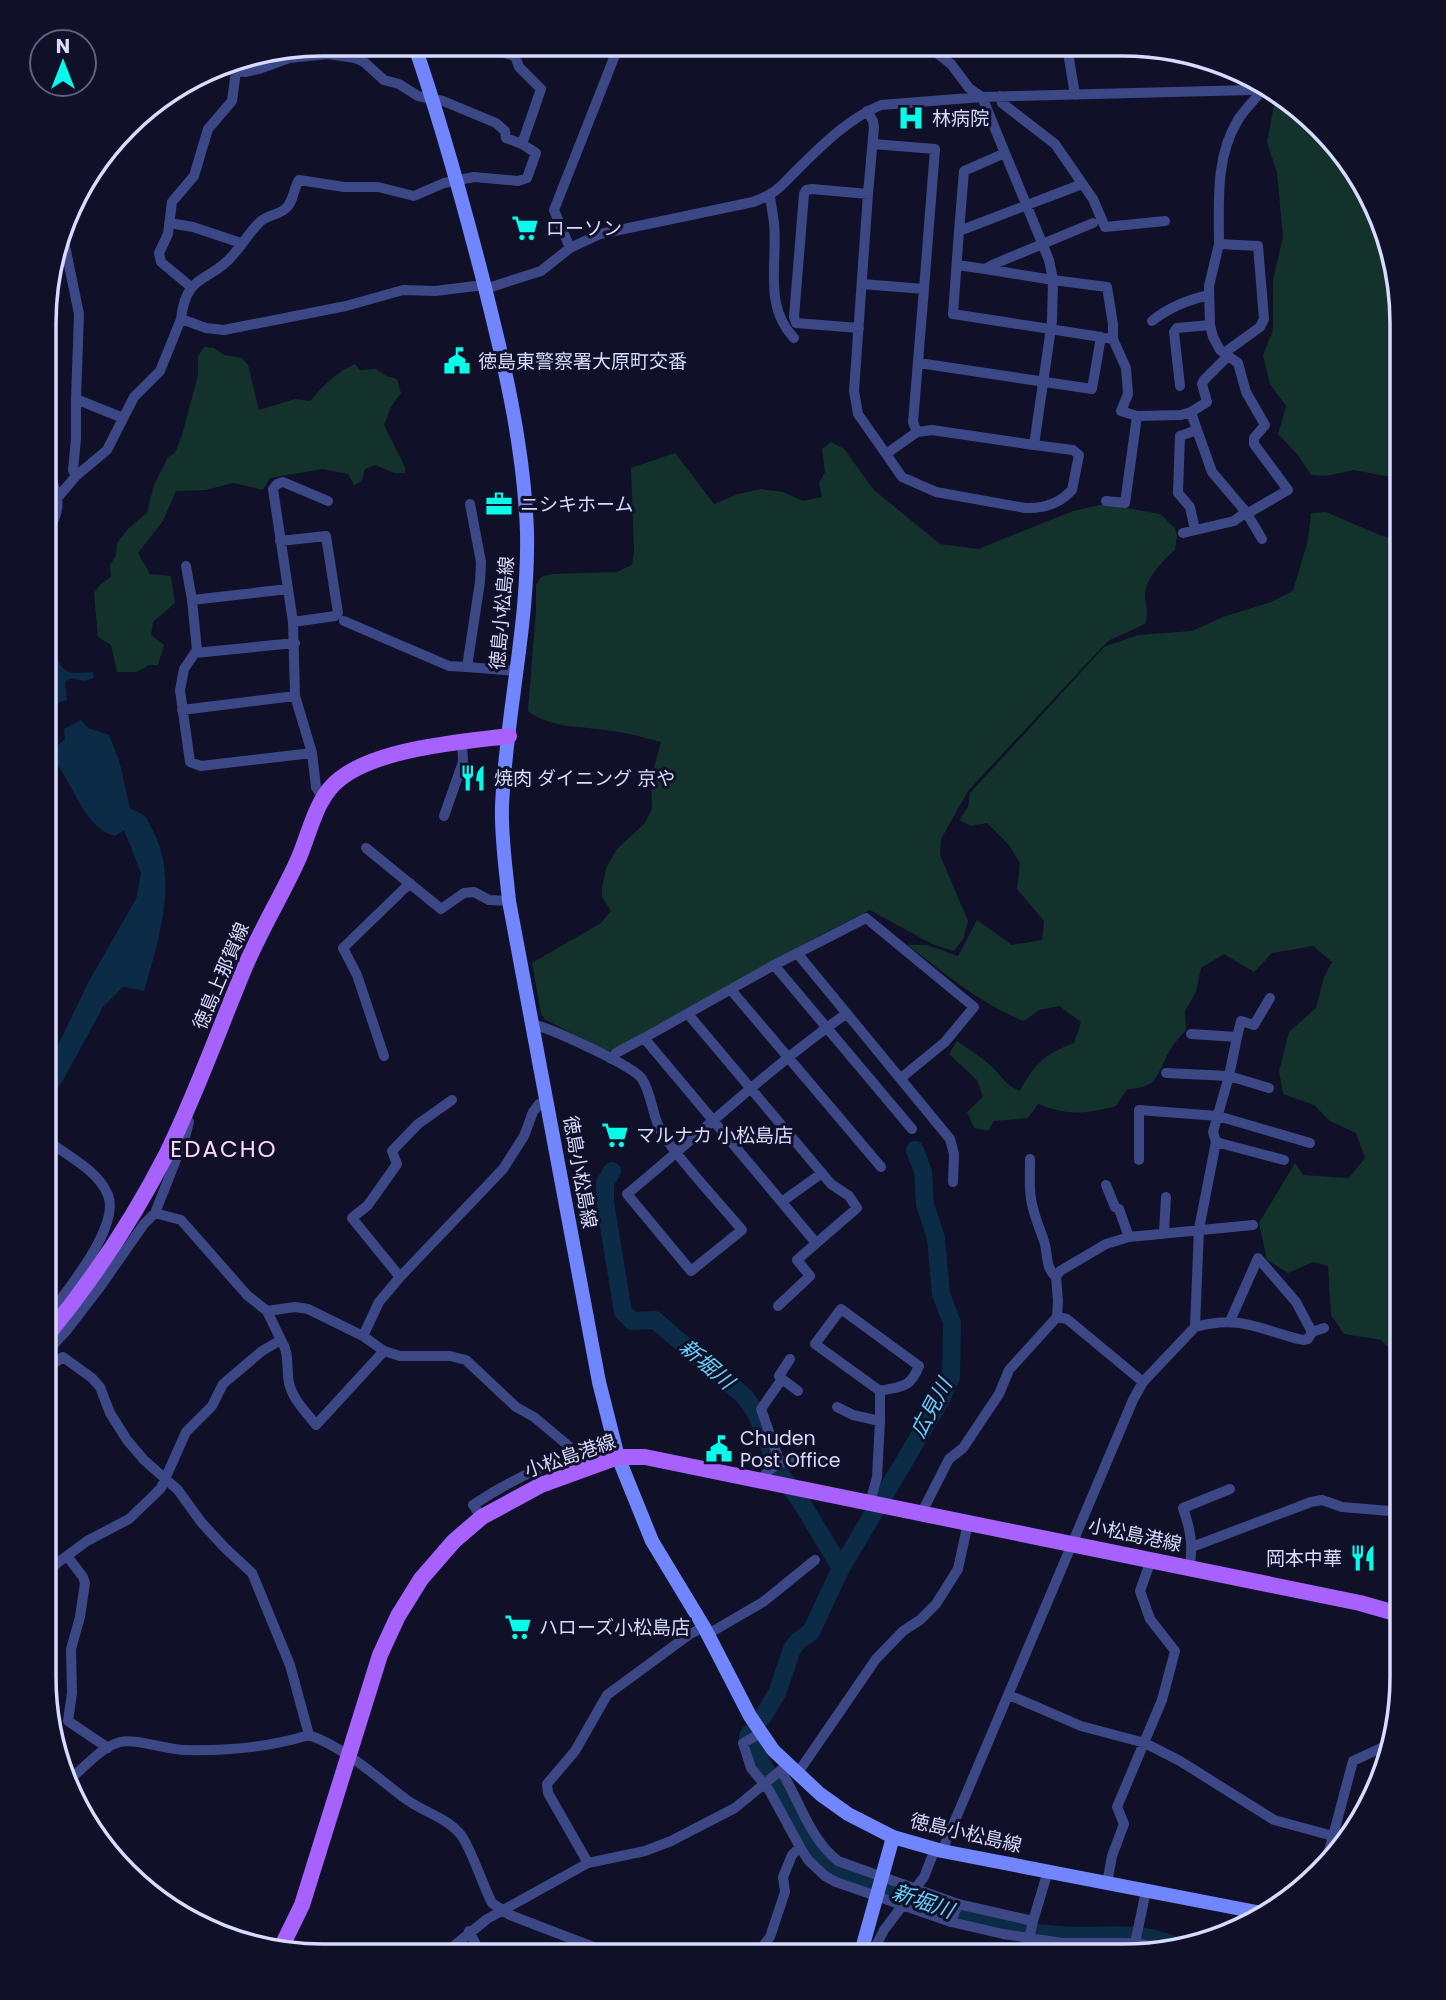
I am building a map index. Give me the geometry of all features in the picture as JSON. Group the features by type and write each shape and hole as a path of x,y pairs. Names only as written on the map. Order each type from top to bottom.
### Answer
{"main road":[{"name":"徳島小松島線","path":"418,56 457,180 504,363 522,474 527,532 526,592 502,808 503,851 509,901 599,1382 618,1457 652,1541 706,1630 754,1738 786,1771 848,1814 893,1837 938,1850 1251,1911"},
{"name":"徳島上那賀線","path":"56,1323 120,1236 142,1201 185,1113 246,964 298,861 323,799 339,779 366,763 462,742 509,736"},
{"name":"小松島港線","path":"284,1941 302,1905 380,1655 398,1616 421,1579 454,1541 482,1517 541,1485 618,1457 645,1457 778,1483 1360,1603 1390,1612"},
{"path":"863,1944 893,1837"}],"street":[{"path":"58,496 76,476 107,450 134,397 160,371 191,287 233,255 264,219 284,210 291,201 299,180 344,187 378,187 414,196 457,180 482,176 518,181 527,178 536,153 506,138 501,126 443,101 418,96 384,80 364,62 342,56"},
{"path":"515,56 519,67 541,89 522,144"},
{"path":"570,248 554,210 615,56"},
{"path":"941,56 951,64 969,88 982,97 1049,260 1053,280 1051,329 1034,445"},
{"path":"1069,56 1075,95"},
{"path":"191,287 161,262 159,257 168,234 172,202 194,176 208,129 230,105 236,71 259,69 286,58"},
{"path":"181,319 206,328 224,330 332,309 404,290 435,291 485,287 541,271 570,248 600,234 753,202 770,196 823,145 867,111 881,105 1000,96 1248,88"},
{"path":"1183,533 1234,521 1288,490 1254,444 1254,438 1265,425 1246,392 1238,363 1215,344 1210,325 1209,295 1219,244 1218,192 1222,161 1236,122 1259,93"},
{"path":"1000,96 1002,103 1055,144 1089,191 1105,227 1165,221"},
{"path":"867,111 873,121 873,144 854,391 858,414 902,477 936,492 1038,509 1051,505 1072,490 1079,455 1073,450 932,430 917,432 886,454"},
{"path":"873,144 934,149 914,422 917,432"},
{"path":"1005,153 964,171 953,314 1113,340"},
{"path":"959,231 1077,186"},
{"path":"859,327 796,323 794,317 806,190 868,194"},
{"path":"770,196 774,223 772,264 778,317 793,338"},
{"path":"169,223 193,227 241,243"},
{"path":"985,269 1093,223"},
{"path":"957,265 1107,287 1113,340 1126,368 1128,394 1121,411 1137,416 1181,415 1207,402 1202,384 1204,380 1226,354 1260,327 1264,319 1258,246 1219,244"},
{"path":"66,251 79,314 76,439 73,458 76,476"},
{"path":"862,284 924,289"},
{"path":"1152,321 1165,310 1209,295"},
{"path":"1180,386 1174,331 1178,328 1210,325"},
{"path":"919,363 1092,389 1101,337"},
{"path":"76,399 123,418"},
{"path":"1191,412 1212,472 1246,512 1262,538"},
{"path":"1106,500 1125,503 1137,416"},
{"path":"1195,530 1190,507 1178,493 1180,436 1197,430"},
{"path":"323,799 316,787 312,753 295,696 293,622 272,495 277,484 283,482 328,501"},
{"path":"56,491 56,517"},
{"path":"467,667 481,562 470,504"},
{"path":"280,541 326,536 338,613 335,616 293,622"},
{"path":"186,566 198,645 180,679 190,762 201,766 312,753"},
{"path":"192,600 288,589"},
{"path":"344,621 449,666 516,670"},
{"path":"195,653 295,643"},
{"path":"182,710 295,696"},
{"path":"444,816 463,762 462,742"},
{"path":"366,848 441,909 464,893 474,892 489,900 509,901"},
{"path":"384,1056 357,975 344,948 410,883"},
{"path":"611,1059 774,965 866,918 974,1007 944,1042 901,1078"},
{"path":"797,953 950,1139 954,1154 953,1182"},
{"path":"774,965 912,1129"},
{"path":"731,990 881,1167"},
{"path":"1195,1327 1199,1229 1216,1142 1213,1132 1241,1021 1254,1025 1270,998"},
{"path":"688,1014 831,1184 849,1196 857,1208 797,1260 810,1276 778,1306"},
{"path":"532,1024 544,1027 611,1059 642,1078 662,1133 678,1152 742,1230 691,1270 627,1194 678,1152 715,1121 788,1059 846,1014"},
{"path":"1191,1034 1237,1038"},
{"path":"645,1038 816,1243"},
{"path":"1166,1073 1229,1076 1269,1088"},
{"path":"400,1277 352,1218 368,1205 397,1164 392,1151 418,1124 452,1100"},
{"path":"363,1336 379,1302 503,1169 524,1136 533,1112 539,1104 547,1101"},
{"path":"1139,1160 1139,1110 1218,1116 1310,1143"},
{"path":"56,1341 155,1213 187,1130 189,1122 185,1113"},
{"path":"1216,1142 1284,1160"},
{"path":"56,1147 98,1178 111,1203 111,1214 92,1253 56,1304"},
{"path":"1030,1159 1031,1200 1051,1273 1056,1277"},
{"path":"783,1201 822,1173"},
{"path":"1106,1185 1115,1207 1119,1209 1129,1237"},
{"path":"1164,1232 1166,1197"},
{"path":"155,1213 181,1220 247,1294 267,1311 288,1357 289,1381 295,1398 316,1425 384,1351"},
{"path":"921,1514 949,1459 963,1448 999,1394 1009,1370 1057,1317 1056,1277 1060,1270 1107,1244 1129,1237 1253,1225"},
{"path":"1230,1321 1258,1258 1296,1302 1312,1332"},
{"path":"267,1311 308,1308 363,1336 384,1351 400,1356 450,1356 466,1360 516,1407 534,1417 571,1448 568,1458 536,1468 473,1505 482,1517"},
{"path":"841,1309 919,1366 913,1381 908,1385 880,1391 815,1344 841,1309"},
{"path":"1057,1317 1067,1320 1143,1382"},
{"path":"877,1944 884,1930 924,1877 938,1850 1009,1695 1143,1382 1195,1327 1230,1321 1248,1322 1303,1340 1308,1339 1312,1332 1324,1328"},
{"path":"56,1564 86,1541 129,1519 160,1488 186,1432 212,1406 223,1384 262,1351 281,1340"},
{"path":"56,1361 63,1356 92,1378 100,1387 115,1423 127,1440 187,1502 201,1522 252,1573 290,1665 309,1735"},
{"path":"790,1359 779,1376 798,1391"},
{"path":"780,1463 761,1409 782,1379"},
{"path":"875,1504 880,1391"},
{"path":"837,1407 853,1415 880,1421"},
{"path":"761,1480 767,1470 780,1463 799,1458 821,1458"},
{"path":"1189,1568 1192,1547 1183,1508 1230,1489"},
{"path":"1192,1547 1311,1502 1322,1500 1342,1507 1390,1511"},
{"path":"455,1944 501,1910 588,1863 645,1851 671,1841 735,1808 786,1771 876,1659 936,1604 963,1557 968,1523"},
{"path":"67,1556 85,1583 80,1617 71,1649 72,1693 68,1721 108,1748"},
{"path":"588,1863 548,1793 547,1784 575,1751 607,1695 690,1634 706,1630 762,1602 815,1560"},
{"path":"1107,1883 1112,1856 1124,1824 1117,1807 1162,1700 1175,1651 1150,1619 1140,1591 1151,1560"},
{"path":"1009,1695 1081,1726 1146,1743 1180,1761 1274,1820 1338,1836"},
{"path":"75,1775 119,1742 129,1741 164,1749 209,1750 286,1742 309,1735 349,1755 403,1797 451,1826 462,1836 492,1903 501,1910 586,1944"},
{"path":"754,1738 743,1744 747,1759 766,1783 808,1860 825,1876 880,1887 954,1913 1031,1930 1062,1943 1142,1943"},
{"path":"1331,1845 1353,1761 1380,1748"},
{"path":"786,1771 816,1838 825,1851 880,1887 954,1913 1031,1930"},
{"path":"764,1944 770,1937 785,1892 783,1877 792,1856 800,1847"},
{"path":"1028,1944 1048,1871"},
{"path":"1135,1941 1146,1891"},
{"path":"470,1931 476,1944"}],"green space":[{"path":"1274,103 1312,134 1335,160 1354,189 1376,237 1385,271 1389,305 1390,477 1354,470 1326,476 1311,475 1298,455 1278,434 1286,406 1270,384 1263,355 1273,330 1273,280 1283,237 1277,173 1267,142"},
{"path":"204,347 214,348 224,355 242,358 248,365 259,410 295,399 310,401 336,375 355,364 360,370 376,369 397,379 401,393 391,407 384,425 405,467 405,473 394,473 375,465 365,469 362,481 354,485 348,474 323,469 270,478 263,490 233,483 206,490 176,491 163,521 138,553 150,574 171,576 175,603 153,622 151,635 164,645 158,665 149,665 137,672 117,672 111,645 98,637 94,593 111,577 110,565 116,555 117,543 128,529 147,513 154,485 168,457 175,453 198,375 198,356"},
{"path":"831,442 844,449 874,490 940,544 978,549 1073,511 1104,504 1160,514 1175,528 1175,550 1147,584 1145,624 1110,640 1102,647 968,791 941,839 940,855 968,921 963,939 954,951 932,944 870,910 609,1052 544,1019 532,963 601,923 611,911 602,897 607,866 617,849 644,824 649,815 652,808 651,778 661,742 618,732 557,724 528,711 536,585 541,577 553,574 617,572 632,565 634,552 631,468 675,453 714,504 738,494 761,489 783,492 803,501 822,497 819,483 825,472 822,449"},
{"path":"1326,512 1390,538 1390,1349 1381,1340 1344,1334 1331,1315 1328,1266 1313,1262 1288,1273 1267,1260 1259,1223 1295,1163 1303,1175 1349,1178 1365,1158 1356,1133 1330,1121 1314,1105 1283,1094 1279,1071 1289,1032 1316,1008 1324,977 1332,962 1313,946 1272,953 1254,972 1224,954 1201,968 1196,992 1185,1011 1186,1030 1171,1049 1155,1079 1145,1086 1127,1089 1116,1106 1077,1112 1059,1111 1038,1104 1028,1118 994,1121 988,1131 974,1128 967,1112 983,1097 977,1080 949,1054 957,1041 1020,1091 1042,1061 1055,1051 1074,1043 1081,1022 1059,1006 1039,1010 1024,1021 1007,1014 963,987 907,945 927,945 958,956 977,920 1012,945 1042,940 1044,921 1017,889 1020,863 1009,845 987,823 971,826 959,820 968,807 970,793 1104,647 1138,635 1192,631 1223,617 1271,602 1293,591 1308,540 1311,513"}],"water":[{"path":"56,654 61,665 69,672 93,672 94,678 85,681 71,678 65,682 67,700 56,704"},
{"path":"81,720 88,728 109,735 119,760 130,808 145,816 161,850 165,890 160,932 144,991 123,987 103,1007 56,1089 56,1049 89,981 136,899 141,873 124,830 115,836 103,831 93,822 56,762 56,746 65,739 64,729"}],"waterway":[{"name":"広見川","path":"762,1718 777,1693 792,1649 811,1632 841,1568 940,1401 951,1377 952,1323 941,1294 936,1238 925,1204 923,1172 915,1150"},
{"name":"新堀川","path":"612,1171 605,1183 605,1202 623,1312 632,1321 655,1320 745,1397 756,1413 779,1472 801,1502 841,1568"},
{"name":"新堀川","path":"750,1733 748,1736 754,1750 812,1848 825,1863 847,1876 993,1924 1057,1935 1129,1935 1162,1941"}],"place":[{"name":"林病院","path":"911,118"},
{"name":"ローソン","path":"525,228"},
{"name":"徳島東警察署大原町交番","path":"457,361"},
{"name":"ニシキホーム","path":"499,504"},
{"name":"焼肉 ダイニング 京や","path":"473,778"},
{"name":"マルナカ 小松島店","path":"615,1135"},
{"name":"Chuden Post Office","path":"719,1449"},
{"name":"岡本中華","path":"1363,1558"},
{"name":"ハローズ小松島店","path":"518,1627"}],"district":[{"name":"EDACHO","path":"224,1149"}]}
